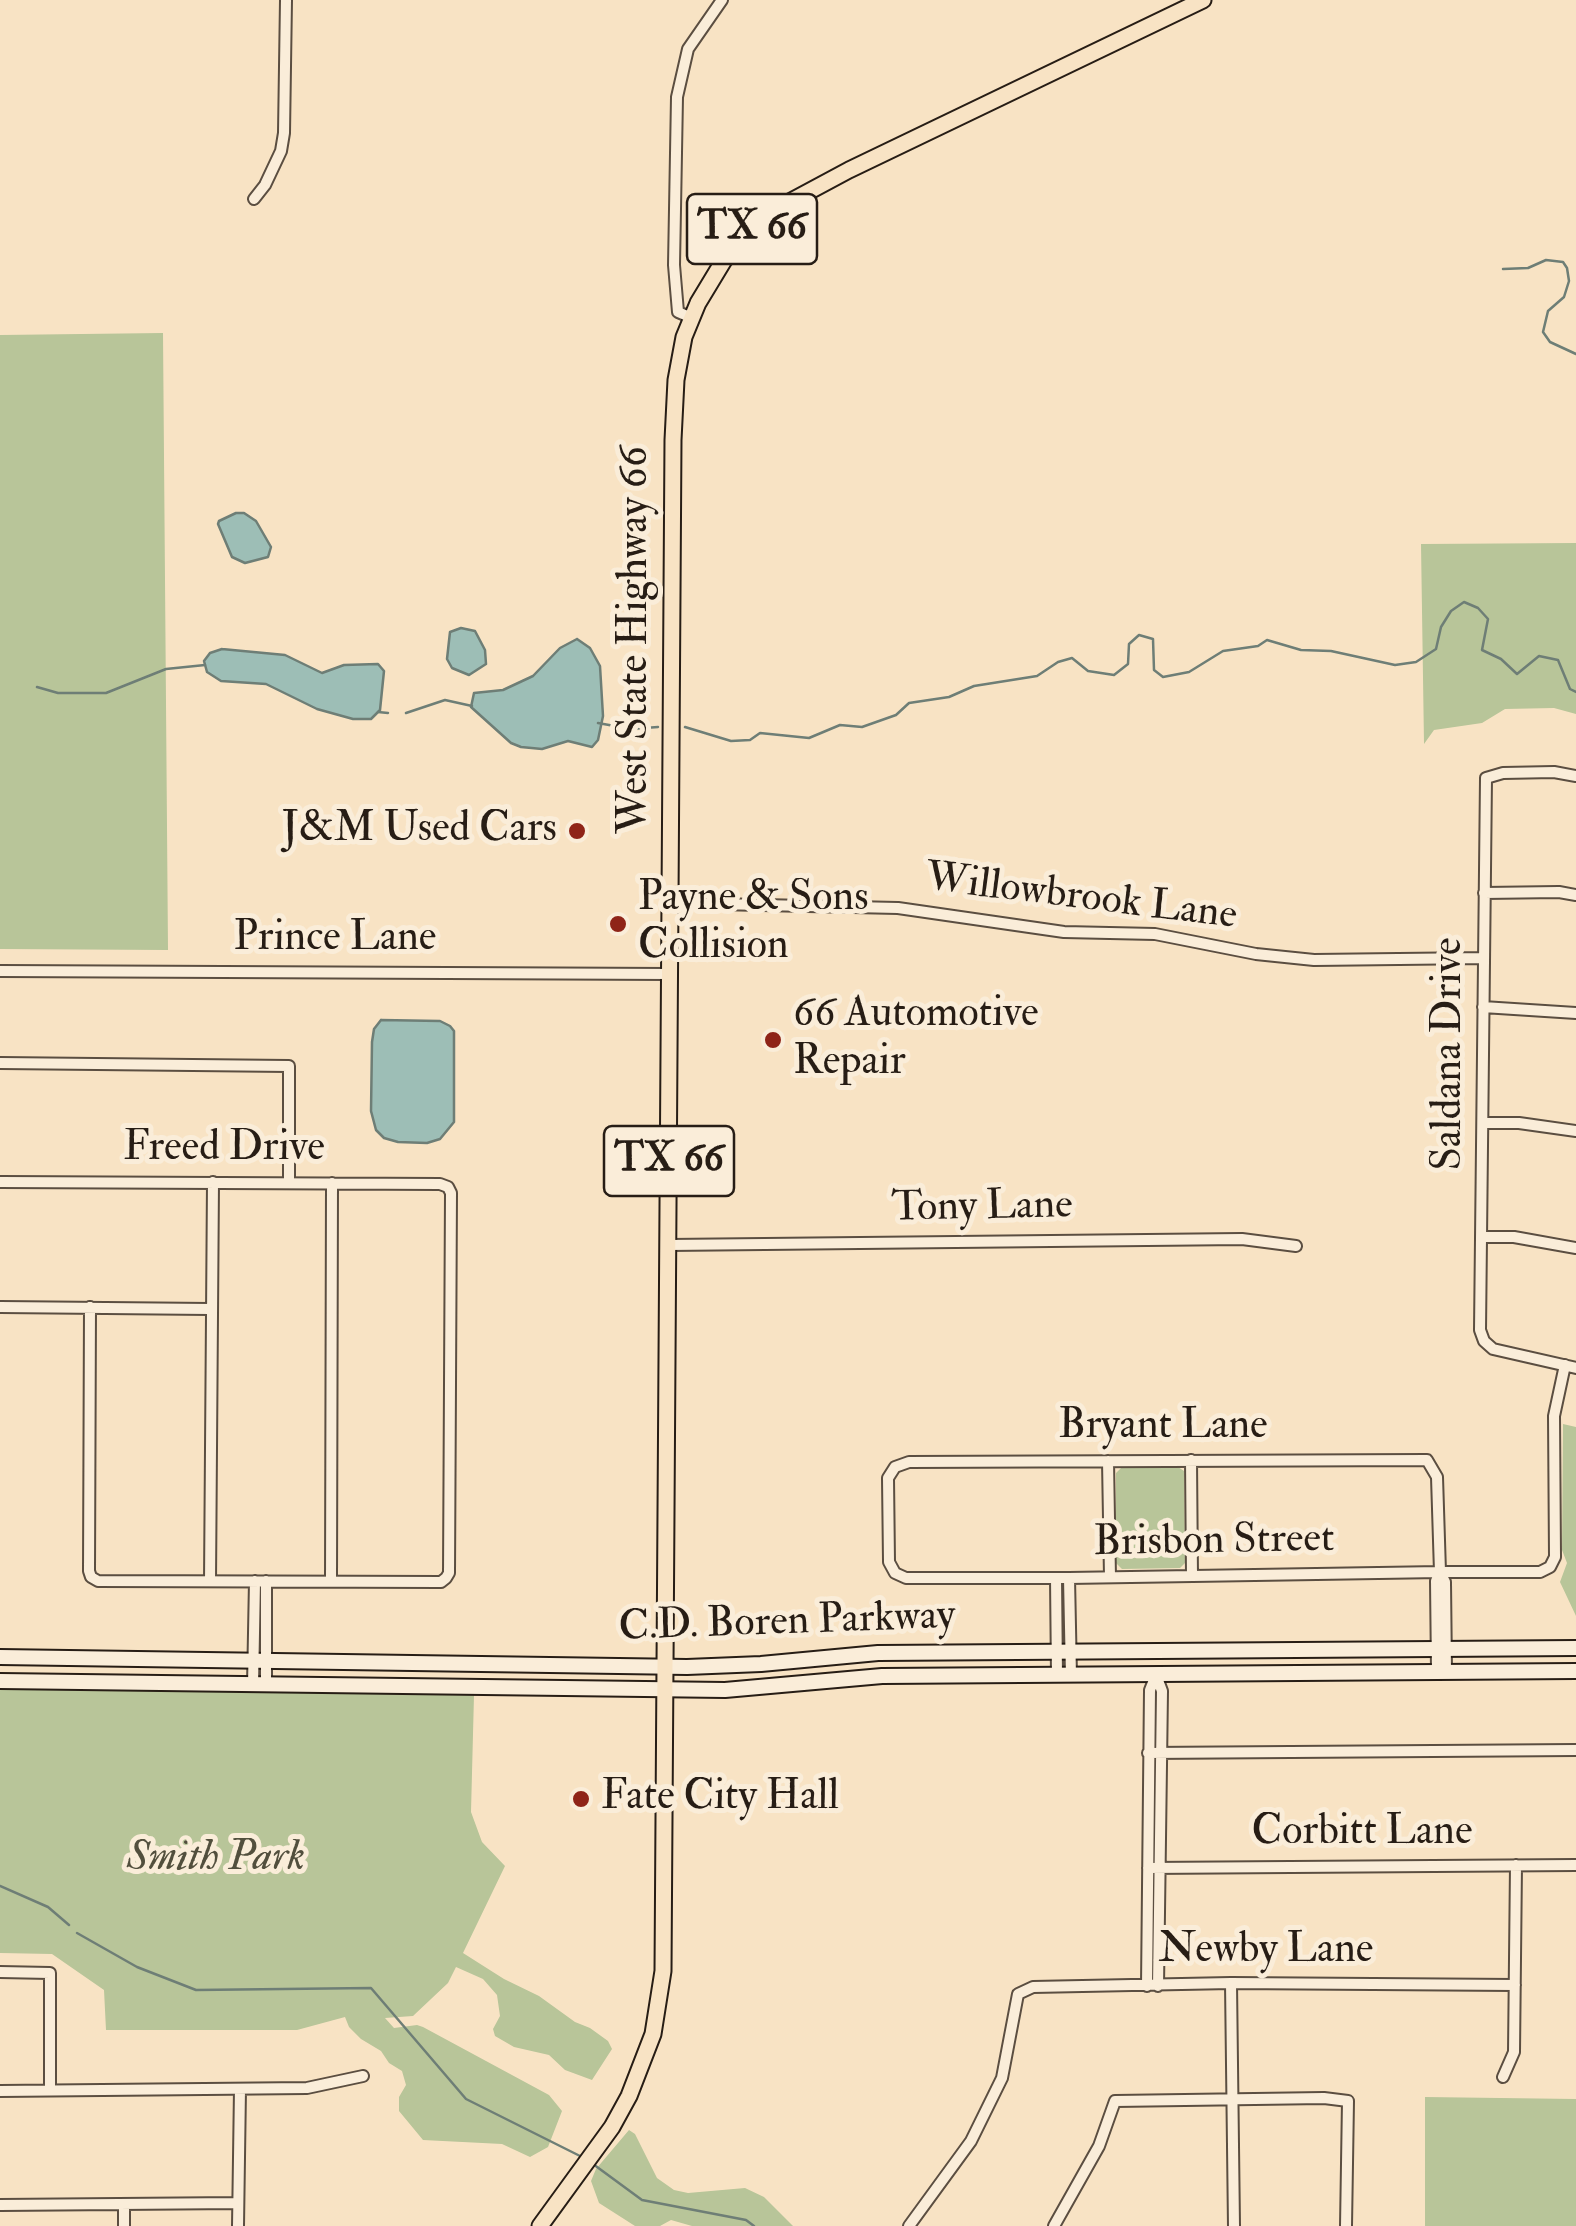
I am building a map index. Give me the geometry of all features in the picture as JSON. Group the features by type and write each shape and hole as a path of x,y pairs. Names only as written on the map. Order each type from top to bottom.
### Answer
{"main road":[{"name":"West State Highway 66","path":"666,1666 674,397 680,350 706,286 735,246 780,207 840,174 1203,0"},
{"name":"TX 66","path":"540,2226 629,2096 654,2034 664,1971 666,1666"}],"street":[{"path":"254,199 281,151 284,133 286,0"},
{"path":"692,318 678,312 674,265 677,97 688,49 722,0"},
{"name":"Saldana Drive","path":"1571,1366 1493,1348 1484,1341 1480,1330 1483,958 1486,778 1503,772 1576,776"},
{"path":"1484,893 1576,895"},
{"name":"Willowbrook Lane","path":"670,903 898,908 1064,932 1155,934 1245,952 1314,960 1483,958"},
{"name":"Prince Lane","path":"0,971 670,974"},
{"path":"1483,1006 1576,1013"},
{"path":"0,1063 289,1066 290,1183"},
{"path":"1483,1123 1519,1123 1576,1131"},
{"name":"Freed Drive","path":"0,1182 448,1187 448,1573 442,1582 331,1581"},
{"path":"210,1581 212,1182"},
{"path":"90,1307 88,1571 92,1577 98,1581 331,1581 332,1183"},
{"path":"1482,1237 1514,1237 1576,1248"},
{"name":"Tony Lane","path":"669,1245 1242,1239 1296,1246"},
{"path":"0,1307 210,1308"},
{"name":"Brisbon Street","path":"895,1573 906,1578 1069,1578 1535,1572 1550,1566 1555,1557 1554,1416 1571,1366"},
{"name":"Bryant Lane","path":"895,1573 889,1562 888,1478 894,1467 908,1462 1420,1458 1431,1464 1437,1477 1440,1572"},
{"path":"1108,1460 1110,1577"},
{"path":"1191,1460 1192,1576"},
{"path":"1440,1572 1436,1581 1442,1671"},
{"path":"1056,1578 1064,1651"},
{"path":"1064,1676 1069,1578"},
{"path":"260,1685 261,1581"},
{"name":"C.D. Boren Parkway","path":"3,1657 666,1666 760,1664 878,1653 1576,1648"},
{"path":"1152,1986 1154,1753 1162,1691 1156,1675 1155,1650"},
{"path":"1,1681 3,1657"},
{"path":"516,1665 516,1688"},
{"name":"C.D. Boren Parkway","path":"1,1681 725,1690 882,1676 1576,1671"},
{"path":"1154,1753 1576,1750"},
{"path":"1502,2078 1514,2052 1516,1865"},
{"name":"Corbitt Lane","path":"1154,1868 1576,1865"},
{"path":"0,1972 50,1973 50,2090"},
{"path":"1231,1984 1234,2226"},
{"name":"Newby Lane","path":"909,2226 971,2141 1002,2078 1018,1994 1033,1987 1515,1984"},
{"path":"0,2091 308,2088 363,2076"},
{"path":"238,2226 240,2089"},
{"path":"1054,2226 1099,2146 1115,2102 1324,2098 1348,2102 1346,2226"},
{"path":"0,2205 238,2203"},
{"path":"124,2204 124,2226"}],"green space":[{"path":"163,333 168,950 0,949 0,335"},
{"path":"1576,543 1576,714 1554,708 1505,709 1482,723 1434,730 1424,744 1421,544"},
{"path":"1563,1424 1576,1427 1576,1616 1560,1582 1567,1563 1562,1550"},
{"path":"1122,1467 1178,1467 1184,1471 1185,1563 1180,1568 1122,1569 1116,1563 1116,1473"},
{"name":"Smith Park","path":"0,1688 474,1695 471,1812 482,1842 505,1866 463,1953 590,2028 608,2041 612,2049 592,2080 565,2070 549,2055 514,2047 495,2036 493,2029 500,2016 497,1995 483,1979 456,1967 448,1983 413,2016 385,2018 394,2028 423,2027 549,2095 562,2111 548,2147 530,2157 502,2144 423,2140 399,2111 399,2097 406,2085 402,2071 361,2039 345,2017 297,2030 106,2030 104,1990 52,1954 0,1953"},
{"path":"1425,2097 1576,2099 1576,2226 1425,2226"},
{"path":"629,2130 635,2134 657,2178 674,2190 688,2193 745,2188 764,2197 793,2226 692,2226 671,2220 660,2226 635,2226 599,2203 591,2181 596,2169"}],"water":[{"path":"236,513 256,521 271,547 268,557 245,563 232,557 218,524"},
{"path":"461,628 475,631 485,650 486,664 469,675 452,668 447,659 450,632"},
{"path":"577,639 590,648 600,666 603,716 598,740 592,747 568,741 542,749 521,747 511,743 471,707 474,693 503,690 533,676 560,648"},
{"path":"222,649 285,655 322,673 344,665 378,664 384,671 380,710 371,719 353,719 317,709 266,684 221,681 207,672 204,661 210,653"},
{"path":"381,1020 440,1021 454,1031 454,1122 440,1139 427,1143 398,1142 384,1138 376,1130 371,1111 372,1042 374,1029"}],"waterway":[{"path":"1503,269 1528,268 1546,260 1563,262 1569,281 1564,297 1548,311 1543,332 1550,342 1576,354"},
{"path":"685,727 731,741 750,740 760,733 809,738 840,725 862,727 896,715 909,703 949,697 974,686 1037,676 1072,658 1088,671 1114,675 1128,664 1129,644 1139,635 1153,639 1154,670 1163,677 1189,672 1223,651 1258,646 1267,640 1301,650 1331,651 1395,665 1416,662 1436,649 1441,627 1451,611 1464,602 1478,608 1488,619 1482,650 1501,659 1517,674 1539,656 1558,660 1570,689 1576,692"},
{"path":"37,687 58,693 106,693 166,669 205,665"},
{"path":"406,713 445,700 472,706"},
{"path":"378,712 388,713"},
{"path":"598,723 631,729 658,727"},
{"path":"0,1886 48,1907 69,1925"},
{"path":"77,1933 137,1967 196,1990 371,1988 466,2099 582,2157"},
{"path":"593,2164 642,2200 746,2220 754,2226"}],"place":[{"name":"J&M Used Cars","path":"577,831"},
{"name":"Payne & Sons Collision","path":"618,924"},
{"name":"66 Automotive Repair","path":"773,1040"},
{"name":"Fate City Hall","path":"581,1799"}]}
